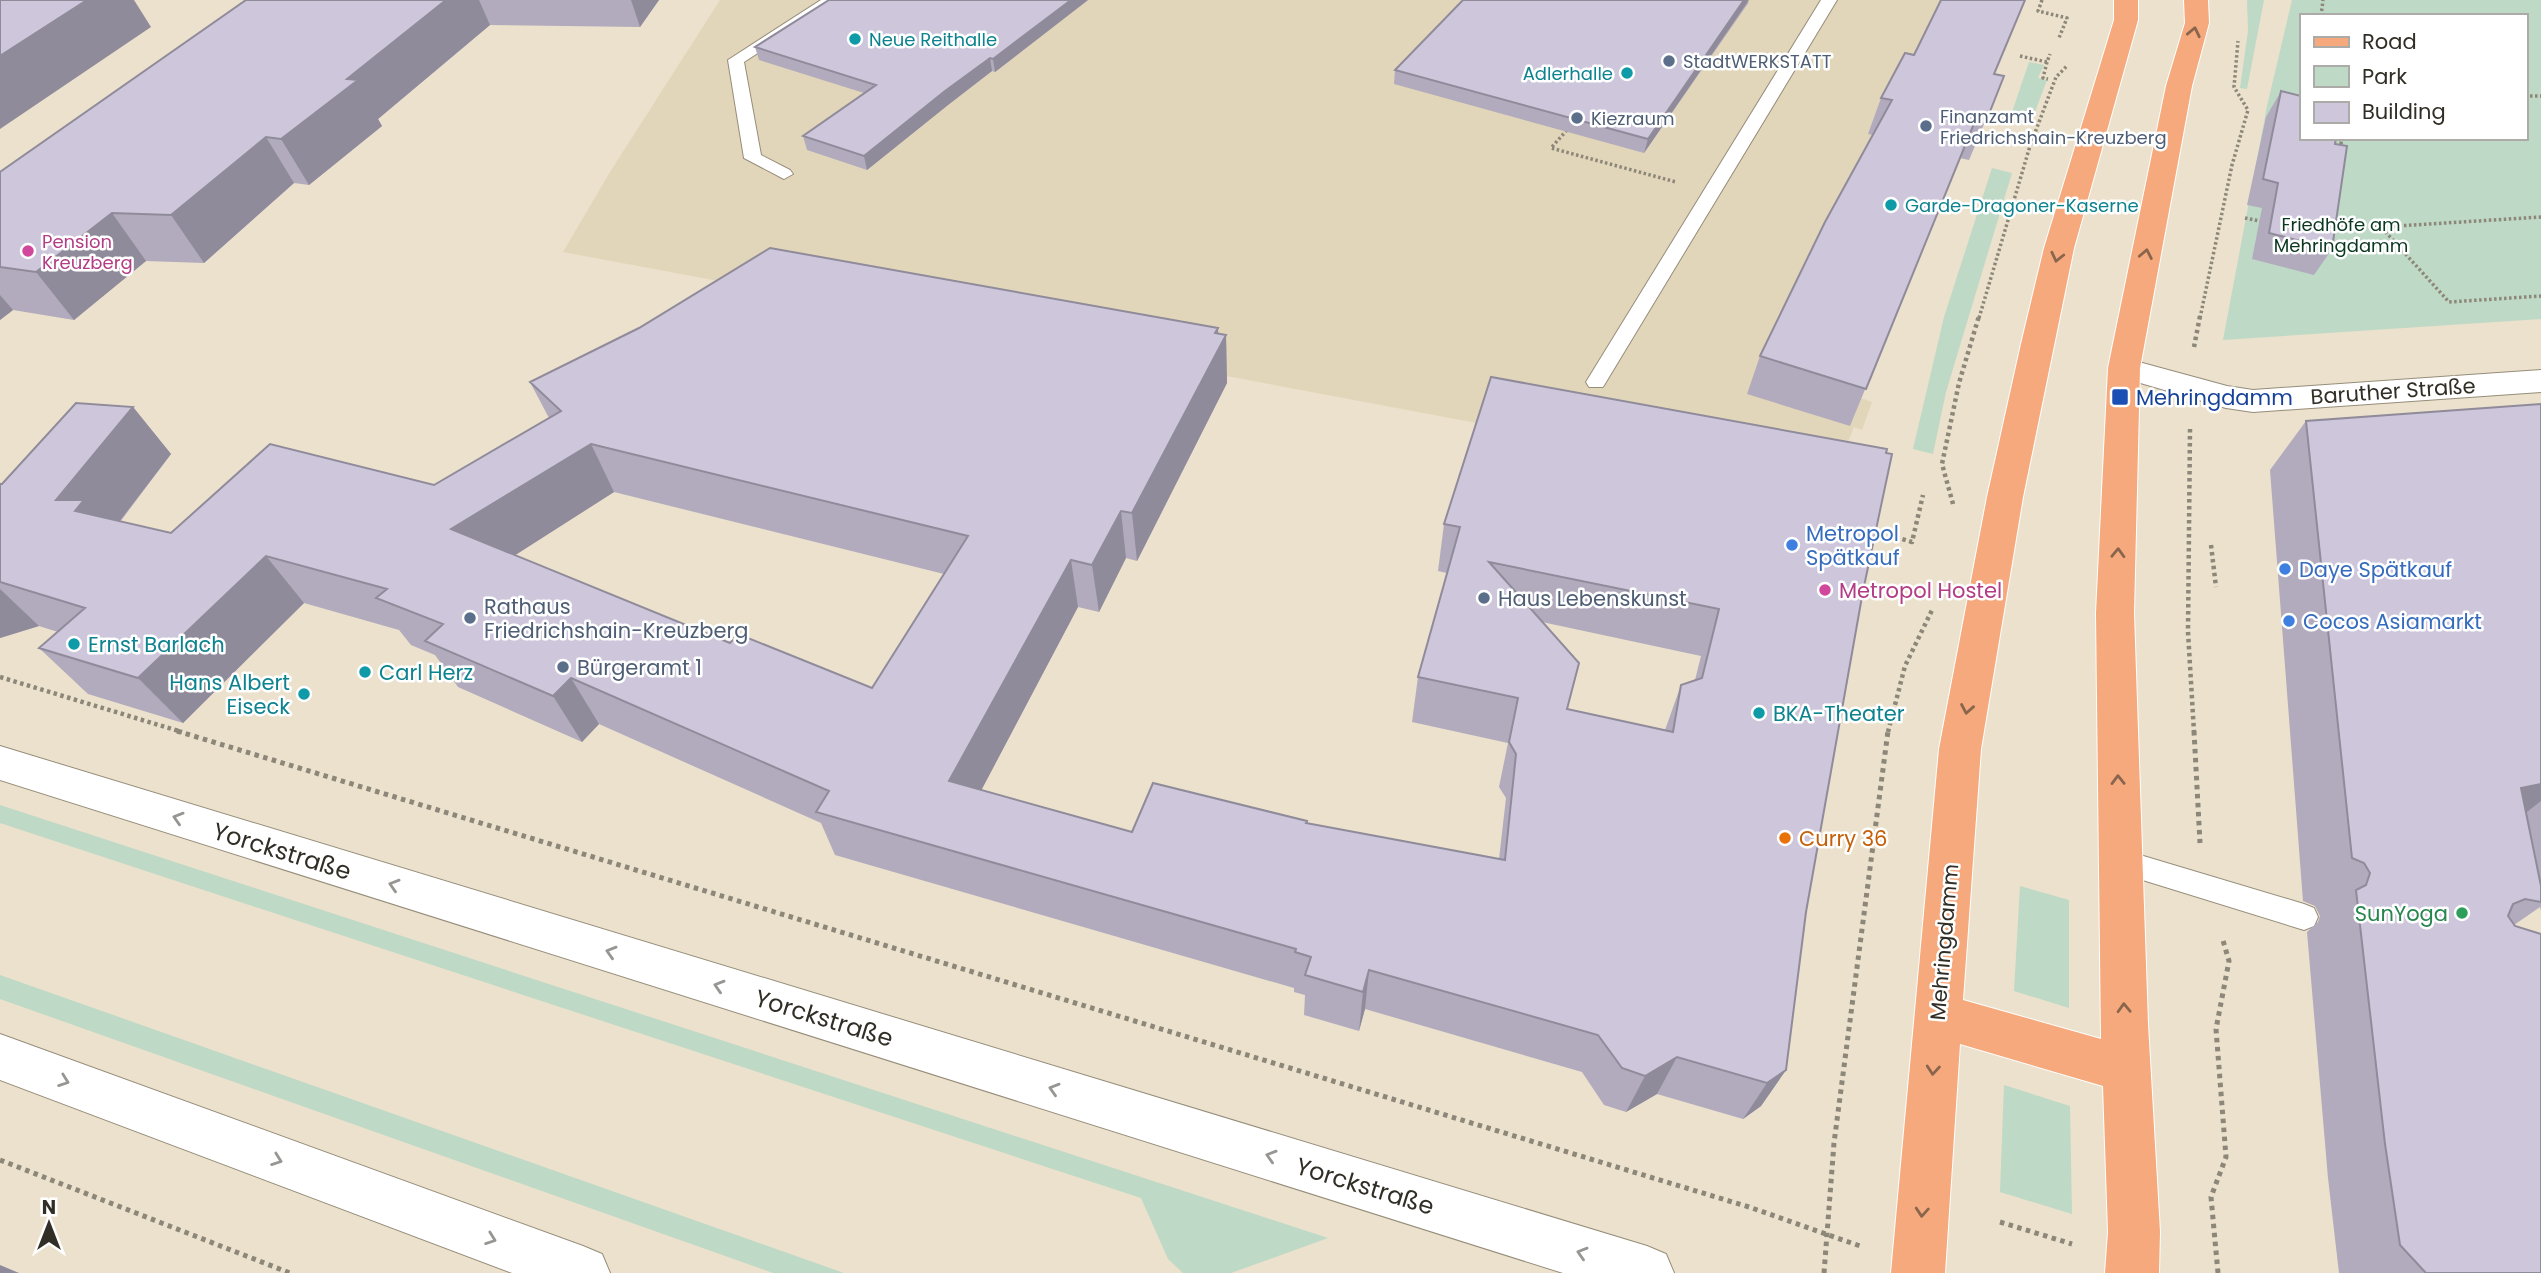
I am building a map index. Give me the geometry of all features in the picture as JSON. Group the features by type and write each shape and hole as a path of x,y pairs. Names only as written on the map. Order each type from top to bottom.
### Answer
{"main road":[{"name":"Mehringdamm","path":"1918,1269 1960,749 2005,497 2059,248 2126,20 2126,0"},
{"path":"2132,1273 2134,1232 2120,862 2115,613 2124,368 2179,86 2196,23 2196,0"},
{"name":"Baruther Straße","path":"2124,368 2226,397 2253,401 2541,381"},
{"name":"Yorckstraße","path":"0,763 1647,1273"},
{"path":"1937,1014 2127,1070"},
{"path":"0,1057 583,1273"}],"lane":[{"path":"784,174 753,158 736,60 831,0"},
{"path":"1596,382 1829,0"},
{"path":"2120,862 2304,917"}],"path":[{"path":"2042,0 2038,11 2067,18 2059,38"},
{"path":"2193,358 2196,331 2232,165 2248,110 2234,87 2239,34"},
{"path":"2048,79 2043,78 2050,54"},
{"path":"2020,56 2048,62"},
{"path":"1951,517 1953,504 1942,464 1959,383 2029,146 2056,78 2069,63"},
{"path":"1567,130 1551,148 1711,191"},
{"path":"2340,151 2342,140"},
{"path":"2319,227 2381,227 2541,217"},
{"path":"2245,218 2270,224"},
{"path":"2381,227 2449,302 2541,296"},
{"path":"2190,420 2189,657 2202,863 2229,961 2216,1029 2227,1157 2211,1197 2218,1273"},
{"path":"1889,535 1912,542 1923,495"},
{"path":"2211,545 2216,587"},
{"path":"1824,1273 1834,1143 1888,729 1898,678 1906,657 1936,602"},
{"path":"0,677 1696,1191 1918,1269"},
{"path":"0,1160 290,1273"},
{"path":"2000,1222 2072,1244"}],"shaded area":[{"path":"720,0 2025,0 1980,109 1977,142 1969,160 1960,158 1861,398 1872,402 1862,430 1854,427 1830,489 563,252 610,172"}],"green space":[{"path":"2247,0 2264,0 2247,89 2240,88 2248,31"},
{"name":"Friedhöfe am Mehringdamm","path":"2292,0 2541,0 2541,319 2223,340 2267,106"},
{"path":"2029,62 2044,65 2038,78 2047,80 2032,120 2011,115"},
{"path":"1992,168 2012,173 1946,392 1933,454 1913,449 1944,317"},
{"path":"0,805 1328,1238 1231,1273 1183,1273 1168,1259 1141,1198 0,823"},
{"path":"2020,886 2069,900 2069,1008 2014,991"},
{"path":"0,975 844,1273 773,1273 0,999"},
{"path":"2004,1085 2070,1106 2072,1214 2000,1192"}],"building":[{"path":"0,0 87,0 0,56"},
{"path":"246,0 446,0 347,79 358,80 281,139 266,137 171,215 112,213 36,272 0,267 0,172"},
{"path":"829,0 1071,0 993,59 990,58 945,91 864,156 803,136 876,85 755,47"},
{"path":"1463,0 1744,0 1648,139 1395,70"},
{"name":"Garde-Dragoner-Kaserne","path":"1941,0 2025,0 1994,74 2004,76 1985,124 1975,121 1866,389 1760,356 1825,222 1892,100 1881,98 1905,53 1914,55"},
{"path":"2281,91 2300,96 2300,140 2336,140 2335,144 2347,146 2332,249 2269,233 2278,183 2263,179"},
{"path":"770,248 1218,328 1215,333 1226,335 1132,513 1121,511 1092,565 1071,560 949,781 1132,832 1153,783 1307,821 1306,823 1505,860 1516,754 1509,742 1518,698 1418,677 1460,527 1444,524 1491,377 1887,449 1886,453 1892,454 1863,591 1806,912 1786,1070 1767,1083 1677,1057 1645,1076 1622,1068 1598,1035 1369,970 1363,992 1305,975 1311,957 1295,952 1296,949 816,812 829,791 571,678 553,696 425,641 443,624 376,598 387,589 266,556 138,678 39,648 85,608 0,582 0,484 76,403 133,407 56,500 84,500 75,511 171,533 270,444 434,485 561,411 530,382 639,328","holes":["591,444 968,536 872,688 738,634 730,643 451,529","1489,562 1719,609 1702,678 1681,685 1673,732 1567,709 1579,663"]},
{"path":"2541,404 2541,784 2521,788 2541,886 2541,902 2525,899 2513,904 2508,916 2515,926 2541,934 2541,1273 2426,1273 2400,1245 2385,1144 2356,890 2366,885 2370,873 2364,863 2352,858 2306,421"}],"place":[{"name":"Neue Reithalle","path":"855,39"},
{"name":"StadtWERKSTATT","path":"1669,61"},
{"name":"Adlerhalle","path":"1627,73"},
{"name":"Kiezraum","path":"1577,118"},
{"name":"Finanzamt Friedrichshain-Kreuzberg","path":"1926,126"},
{"name":"Garde-Dragoner-Kaserne","path":"1891,205"},
{"name":"Pension Kreuzberg","path":"28,251"},
{"name":"Mehringdamm","path":"2120,397"},
{"name":"Metropol Spätkauf","path":"1792,545"},
{"name":"Daye Spätkauf","path":"2285,569"},
{"name":"Metropol Hostel","path":"1825,590"},
{"name":"Haus Lebenskunst","path":"1484,598"},
{"name":"Rathaus Friedrichshain-Kreuzberg","path":"470,618"},
{"name":"Cocos Asiamarkt","path":"2289,621"},
{"name":"Ernst Barlach","path":"74,644"},
{"name":"Bürgeramt 1","path":"563,667"},
{"name":"Carl Herz","path":"365,672"},
{"name":"Hans Albert Eiseck","path":"304,694"},
{"name":"BKA-Theater","path":"1759,713"},
{"name":"Curry 36","path":"1785,838"},
{"name":"SunYoga","path":"2462,913"}]}
